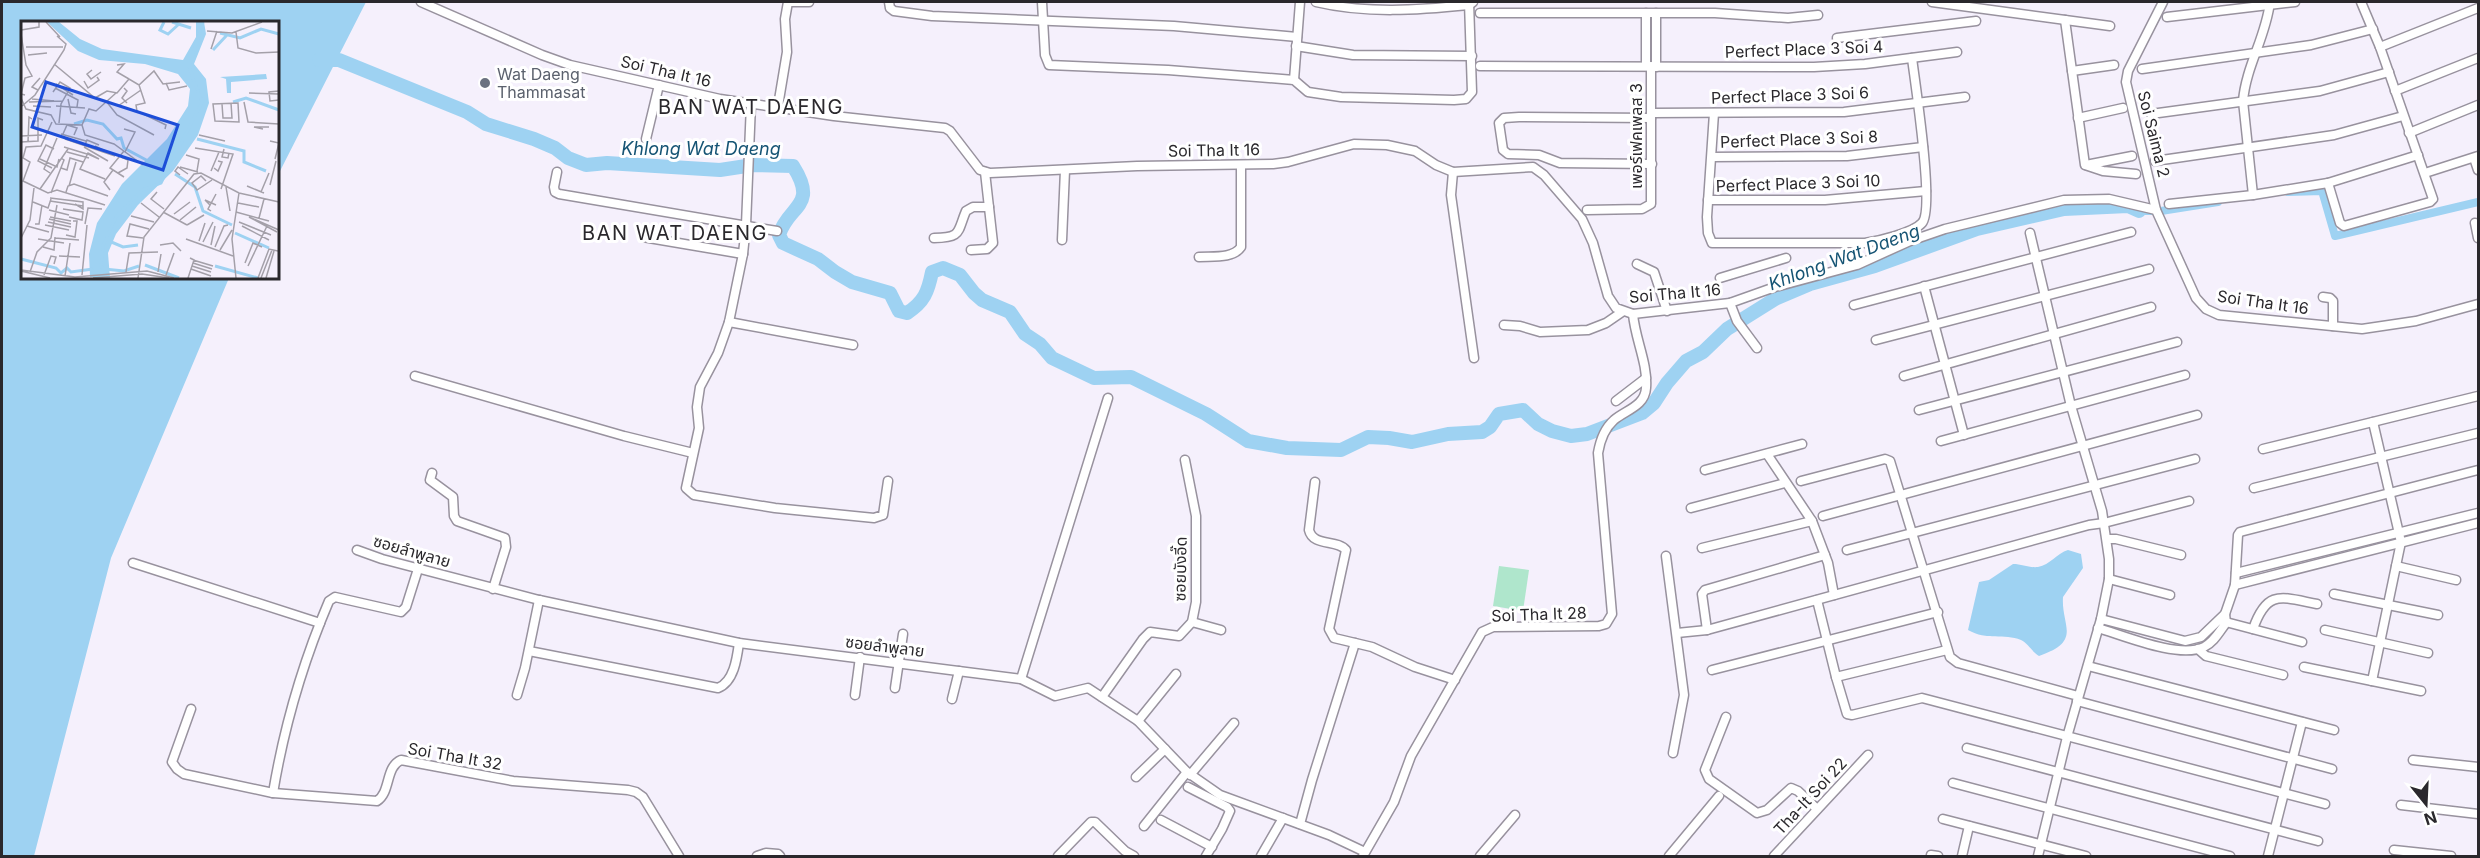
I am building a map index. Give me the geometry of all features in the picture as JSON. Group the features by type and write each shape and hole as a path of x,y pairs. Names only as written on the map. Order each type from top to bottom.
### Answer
{"street":[{"name":"Soi Tha It 16","path":"421,2 560,62 751,104 945,128 950,131 980,170 985,172 1288,162 1354,144 1387,145 1415,151 1436,165 1453,172 1527,166 1537,169 1569,201 1582,219 1593,243 1608,296 1622,312 1633,314 1730,303 1775,287 1857,265 1910,241 1945,229 2056,202 2089,198 2109,199 2156,210 2196,298 2206,309 2218,315 2362,329 2382,327 2478,304"},
{"path":"777,106 787,52 785,18 788,2 809,2"},
{"path":"889,2 892,10 932,16 1174,26 1296,41 1353,55 1472,56"},
{"path":"1042,2 1045,55 1049,65 1168,70 1294,80 1308,92 1341,97 1462,100 1470,97 1472,92 1471,3 1426,9 1316,2"},
{"path":"1294,80 1300,2"},
{"path":"1932,2 2110,26"},
{"name":"Soi Saima 2","path":"2156,210 2126,82 2128,70 2163,2"},
{"path":"2167,17 2295,2"},
{"path":"2328,183 2340,223 2349,225 2430,202 2433,195 2409,133 2365,3"},
{"path":"2253,195 2243,101 2246,76 2270,4"},
{"path":"1962,6 1964,22"},
{"path":"2380,47 2478,8"},
{"path":"1480,13 1651,10 1788,18 1818,15"},
{"name":"เพอร์เฟคเพลส 3","path":"1587,210 1642,209 1651,204 1651,10"},
{"path":"2065,20 2085,165"},
{"path":"1837,38 1976,21"},
{"path":"2142,69 2311,45 2373,29"},
{"name":"Perfect Place 3 Soi 4","path":"1480,66 1814,67 1866,64 1957,52"},
{"path":"1714,113 1708,200 1708,233 1712,243 1865,243 1887,238 1923,223 1927,205 1923,147 1912,58"},
{"path":"2395,91 2478,58"},
{"path":"2072,71 2114,65"},
{"path":"2151,114 2320,91 2389,72"},
{"path":"646,139 659,85"},
{"name":"Perfect Place 3 Soi 6","path":"1652,164 1560,163 1534,154 1505,153 1500,141 1500,120 1507,117 1844,112 1965,97"},
{"path":"751,104 743,254 729,322 718,353 700,387 697,407 699,428 686,488 691,494 775,508 879,518 885,509 888,481"},
{"path":"2409,133 2478,105"},
{"path":"2078,118 2123,108"},
{"path":"2156,161 2334,135 2403,116"},
{"name":"Perfect Place 3 Soi 8","path":"1712,157 1847,156 1923,147"},
{"path":"2169,204 2253,195 2328,183 2418,154"},
{"path":"2085,165 2132,156"},
{"path":"2425,173 2476,157 2478,170"},
{"path":"1199,257 1228,255 1241,247 1241,165"},
{"path":"2085,165 2103,171 2136,174"},
{"path":"1062,240 1065,170"},
{"path":"557,172 554,190 560,194 777,231"},
{"path":"971,250 987,249 993,243 985,172"},
{"path":"1453,172 1451,195 1474,358"},
{"name":"Perfect Place 3 Soi 10","path":"1708,200 1825,200 1926,191"},
{"path":"934,238 952,237 957,234 964,215 969,209 989,207"},
{"path":"2475,223 2478,238"},
{"path":"1854,305 2131,232"},
{"path":"2030,233 2071,406 2104,524 2109,579 2101,619 2077,698 2038,856"},
{"path":"643,237 743,254"},
{"path":"1768,244 1772,262"},
{"path":"1720,279 1786,258"},
{"path":"1637,264 1654,272 1667,311"},
{"path":"1876,340 2149,269"},
{"path":"1924,286 1964,435"},
{"path":"2324,297 2332,298 2333,326"},
{"path":"1730,303 1737,321 1758,348"},
{"path":"1904,376 2151,307"},
{"path":"1504,326 1520,326 1540,332 1588,330 1606,323 1622,312"},
{"path":"1616,401 1646,378 1633,314"},
{"path":"729,322 853,345"},
{"path":"1919,410 2176,342"},
{"path":"1941,441 2185,375"},
{"path":"415,376 624,436 693,453"},
{"name":"Soi Tha It 28","path":"1364,854 1394,802 1411,756 1479,636 1488,629 1599,626 1610,620 1612,605 1598,453 1604,435 1613,421 1642,401 1646,389 1646,378"},
{"path":"2263,449 2478,396"},
{"path":"1021,679 1108,398"},
{"path":"1823,516 2197,415"},
{"path":"2372,681 2401,542 2373,422"},
{"path":"2254,489 2478,433"},
{"path":"1705,470 1802,444"},
{"path":"1767,454 1812,521 1825,555 1834,595"},
{"path":"1801,481 1885,459 1893,465 1938,612 1947,650 1958,663 2332,769"},
{"path":"1847,550 2195,459"},
{"name":"ซอยบังอี๊ด","path":"1102,697 1150,632 1159,632 1173,637 1179,636 1192,622 1196,602 1196,516 1185,460"},
{"path":"2098,628 2173,650 2198,649 2214,640 2223,619 2235,585 2238,535 2244,530 2478,470"},
{"path":"432,473 429,480 453,497 454,516 457,521 504,538 506,547 493,589"},
{"path":"1315,482 1309,530 1311,536 1342,546 1346,550 1329,628 1330,634 1334,638 1389,654 1415,667 1455,680"},
{"path":"1690,508 1785,483"},
{"path":"1677,633 1707,630 2089,525 2104,524 2189,501"},
{"path":"2236,573 2478,513"},
{"path":"1702,548 1812,521"},
{"path":"2235,585 2478,523"},
{"path":"2107,539 2116,539 2181,555"},
{"name":"ซอยลำพูลาย","path":"357,550 493,589 739,643 1021,679 1055,696 1088,688 1138,721 1188,773 1220,795 1300,824 1364,854"},
{"path":"1666,555 1684,703 1673,753"},
{"path":"1707,630 1702,594 1705,590 1825,555"},
{"path":"2295,558 2298,568"},
{"path":"133,563 320,623"},
{"path":"2396,566 2456,580"},
{"path":"273,792 282,742 307,657 329,601 336,597 401,612 406,607 418,569"},
{"path":"2109,579 2170,595"},
{"path":"2334,594 2438,615"},
{"path":"2253,629 2259,609 2275,599 2282,597 2317,604"},
{"path":"517,695 539,600"},
{"path":"1817,600 1845,711 1852,716 1922,698 2325,804"},
{"path":"1712,670 1938,612"},
{"path":"2101,619 2185,641 2201,638 2223,619"},
{"path":"2223,619 2302,642"},
{"path":"1192,622 1221,630"},
{"path":"2325,630 2428,653"},
{"path":"895,688 903,634"},
{"path":"529,651 718,688 726,684 730,677 739,643"},
{"path":"1300,824 1355,643"},
{"path":"2198,649 2206,656 2283,675"},
{"path":"1836,677 1947,650"},
{"path":"855,695 860,657"},
{"path":"2088,666 2334,730"},
{"path":"2304,667 2421,691"},
{"path":"952,699 959,670"},
{"path":"1138,721 1176,674"},
{"name":"Soi Tha It 32","path":"191,709 172,759 173,765 184,774 273,792 377,801 382,798 393,767 401,759 513,781 628,790 643,797 679,856"},
{"path":"1726,717 1705,770 1709,779 1757,813 1767,810 1791,788 1817,809"},
{"path":"2268,856 2302,722"},
{"path":"1144,826 1234,723"},
{"path":"1967,748 2318,841"},
{"path":"1136,777 1165,749"},
{"name":"Tha-It Soi 22","path":"1774,856 1868,755"},
{"path":"2414,759 2478,767"},
{"path":"1953,783 2230,856"},
{"path":"1188,787 1227,807 1230,811 1206,856"},
{"path":"1669,856 1719,796"},
{"path":"2401,805 2478,814"},
{"path":"1480,856 1515,815"},
{"path":"1261,856 1283,818"},
{"path":"1943,819 2086,856"},
{"path":"1161,820 1212,847"},
{"path":"1058,856 1091,822 1095,822 1122,854 1134,856"},
{"path":"1962,856 1970,826"},
{"path":"2394,850 2451,856"},
{"path":"757,856 778,854 780,856"}],"green space":[{"path":"1499,566 1529,570 1523,611 1493,606"}],"water":[{"path":"2,2 366,2 279,173 279,21 21,21 21,279 229,279 111,558 34,856 2,856"},
{"path":"2068,550 2081,554 2083,568 2063,597 2067,632 2061,645 2039,656 2021,640 1982,635 1968,630 1979,582 1989,580 2013,564 2042,566"}],"waterway":[{"name":"Khlong Wat Daeng","path":"319,60 339,60 467,112 486,124 534,139 586,165 607,163 720,170 753,165 793,166 803,190 802,198 783,225 779,235 783,243 818,259 852,282 890,293 899,311 907,313 918,305 927,291 932,272 943,268 960,275 982,300 1010,312 1025,334 1040,344 1052,358 1094,378 1131,377 1206,414 1248,441 1287,448 1341,450 1368,437 1412,442 1448,434 1482,432 1490,427 1499,414 1523,410 1538,424 1552,431 1571,436 1587,434 1642,413 1654,403 1686,361 1703,352 1727,329 1775,299 1810,284 1875,266 1977,229 2064,209 2128,206 2139,211"},
{"name":"Khlong Wat Daeng","path":"2288,192 2322,191 2335,236 2478,202"},
{"name":"Khlong Wat Daeng","path":"2139,211 2161,211 2218,202"}],"place":[{"name":"Wat Daeng Thammasat","path":"485,83"}],"district":[{"name":"BAN WAT DAENG","path":"751,107"},
{"name":"BAN WAT DAENG","path":"675,233"}]}
